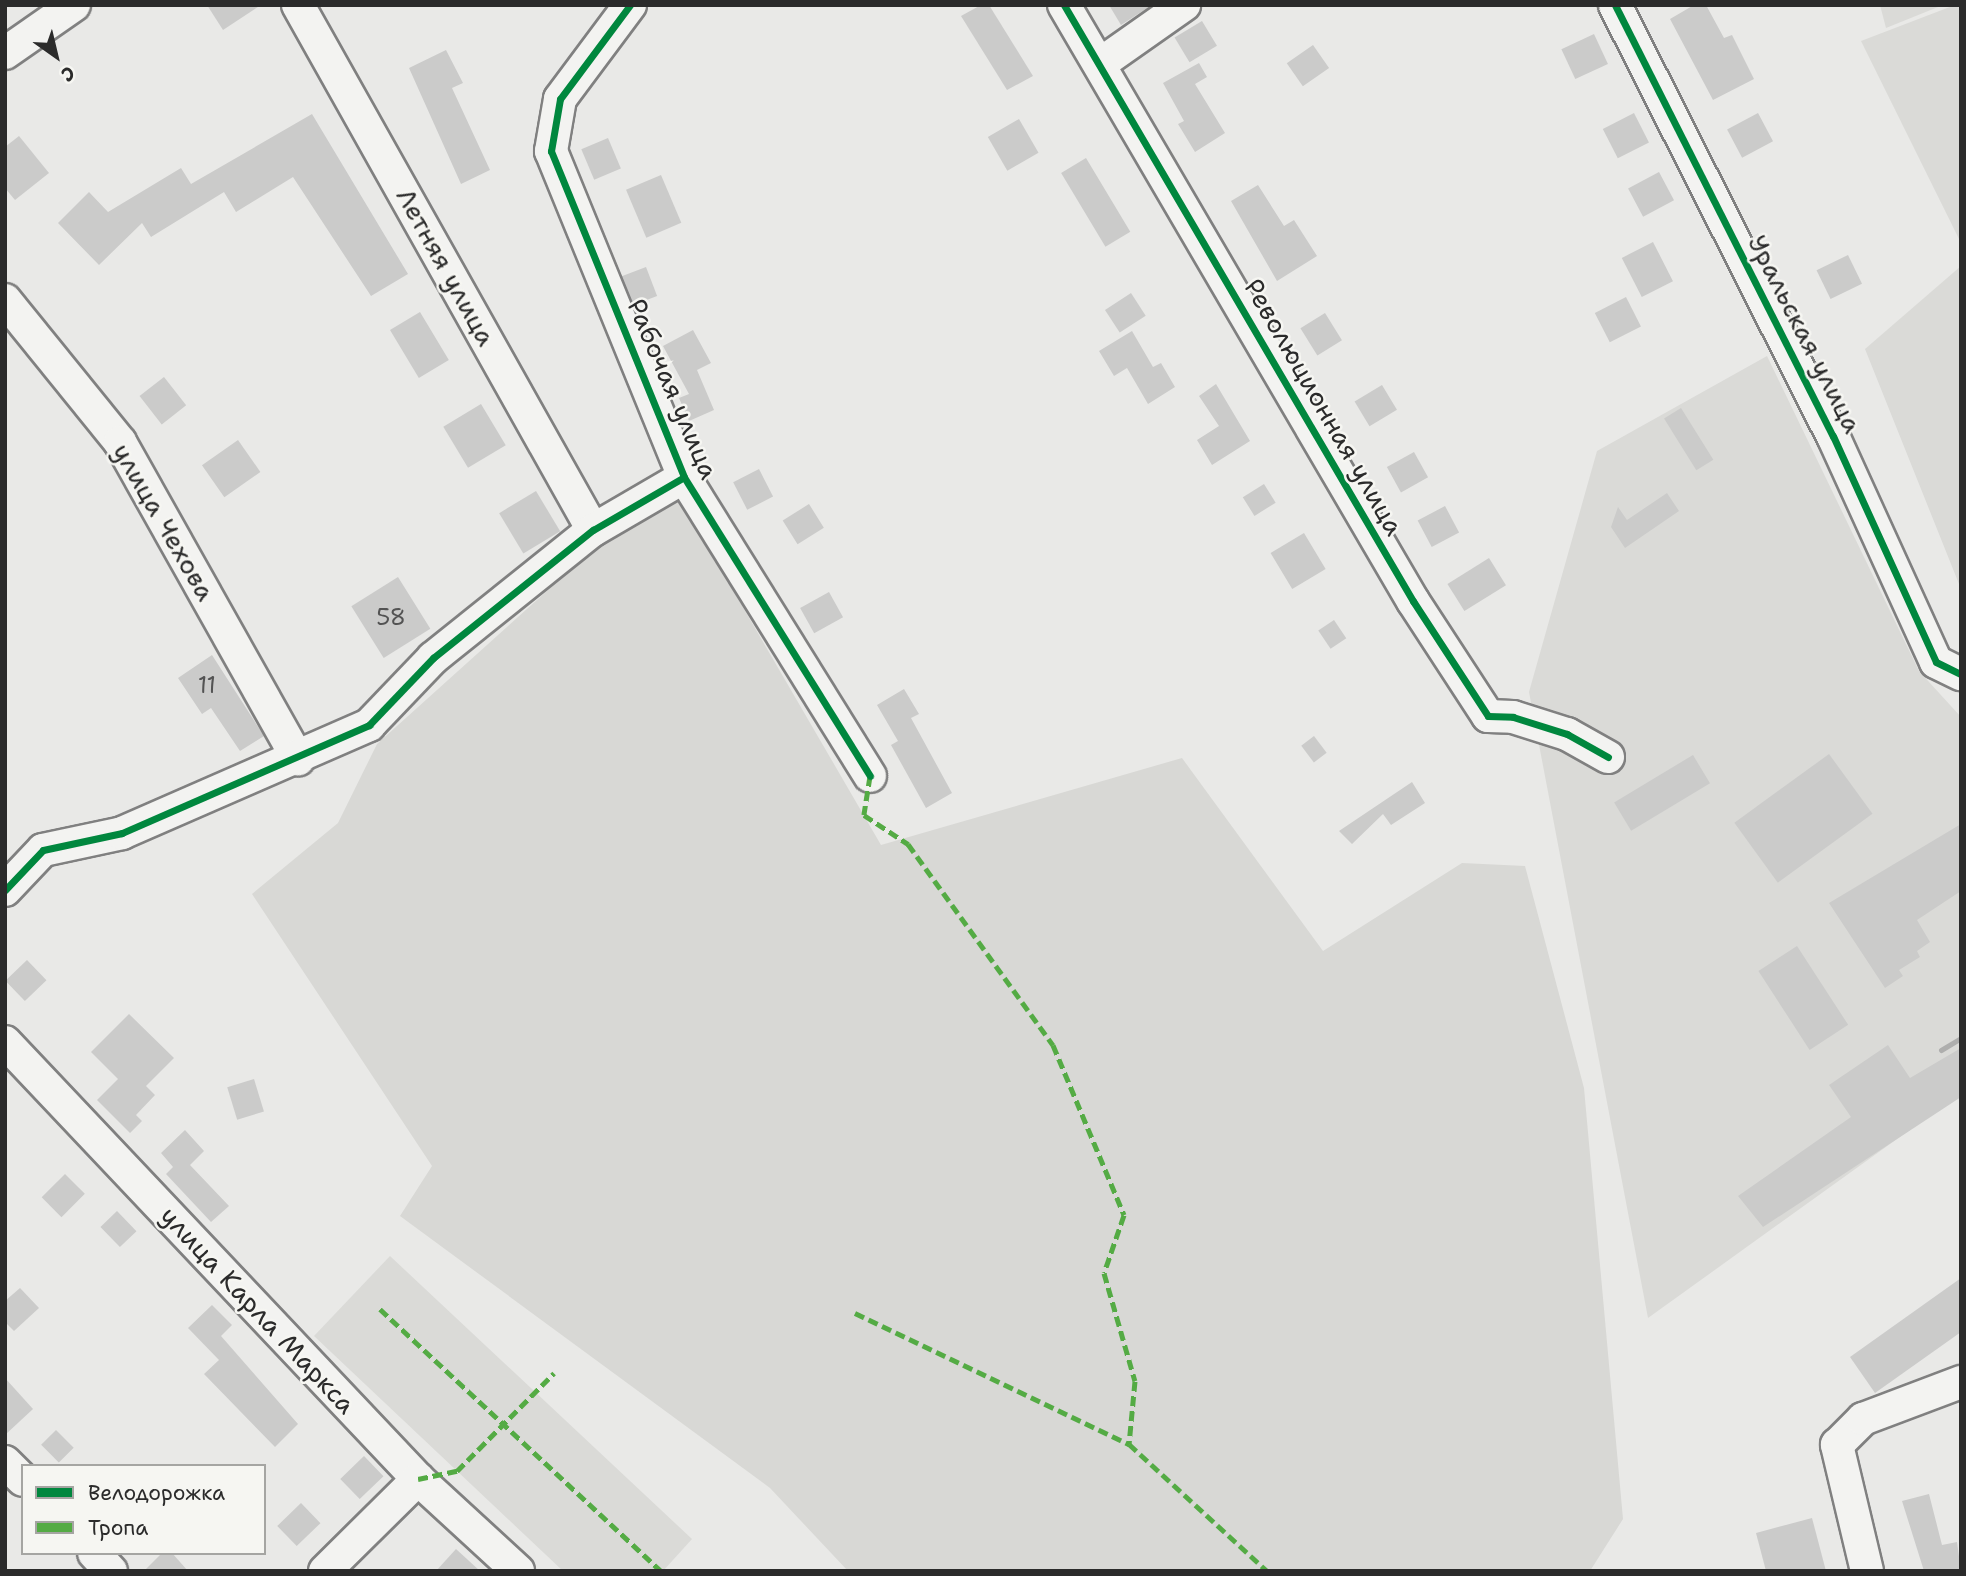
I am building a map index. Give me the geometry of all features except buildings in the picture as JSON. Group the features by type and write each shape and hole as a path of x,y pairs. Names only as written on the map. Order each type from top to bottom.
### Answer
{"street":[{"path":"5,53 74,5"},
{"name":"Летняя улица","path":"298,5 593,530"},
{"name":"Рабочая улица","path":"631,5 560,99 551,150 684,477 870,776"},
{"name":"Революционная улица","path":"1064,5 1413,601 1488,716 1513,717 1567,734 1608,757"},
{"path":"1100,64 1184,5"},
{"name":"Уральская улица","path":"1615,5 1833,436 1936,662 1961,674"},
{"name":"улица Чехова","path":"5,300 120,442 298,759"},
{"path":"5,890 43,850 122,833 298,759 369,725 433,658 593,530 684,477"},
{"name":"улица Карла Маркса","path":"5,1042 418,1479 518,1571"},
{"path":"1867,1571 1837,1445 1863,1419 1961,1382"},
{"path":"5,1462 21,1478"},
{"path":"325,1571 418,1479"},
{"path":"96,1555 111,1571"}],"shaded area":[{"path":"1880,5 1943,5 1886,28"},
{"path":"1961,5 1961,243 1861,41"},
{"path":"1961,266 1961,589 1865,349"},
{"path":"1767,356 1919,671 1961,717 1961,1093 1648,1318 1529,692 1597,451"},
{"path":"680,499 881,845 1182,758 1323,951 1462,863 1525,866 1584,1088 1623,1519 1590,1571 848,1571 770,1488 400,1216 432,1166 252,894 338,823 377,744 587,555"},
{"path":"390,1256 692,1539 663,1571 563,1571 314,1336"}],"railway":[{"path":"1941,1050 1961,1038"}],"marked path":[{"path":"870,776 864,815 908,844 1053,1045 1124,1215 1104,1273 1135,1381 1129,1444 1267,1571"},
{"path":"380,1309 661,1571"},
{"path":"855,1313 1129,1444"},
{"path":"418,1479 457,1471 554,1373"}],"cycle path":[{"path":"630,5 560,99 551,151 684,477 870,776"},
{"path":"1064,5 1413,601 1488,716 1513,717 1567,734 1608,757"},
{"path":"1615,5 1833,436 1936,662 1961,674"},
{"path":"5,890 43,850 122,833 369,725 433,658 593,530 684,477"}]}
